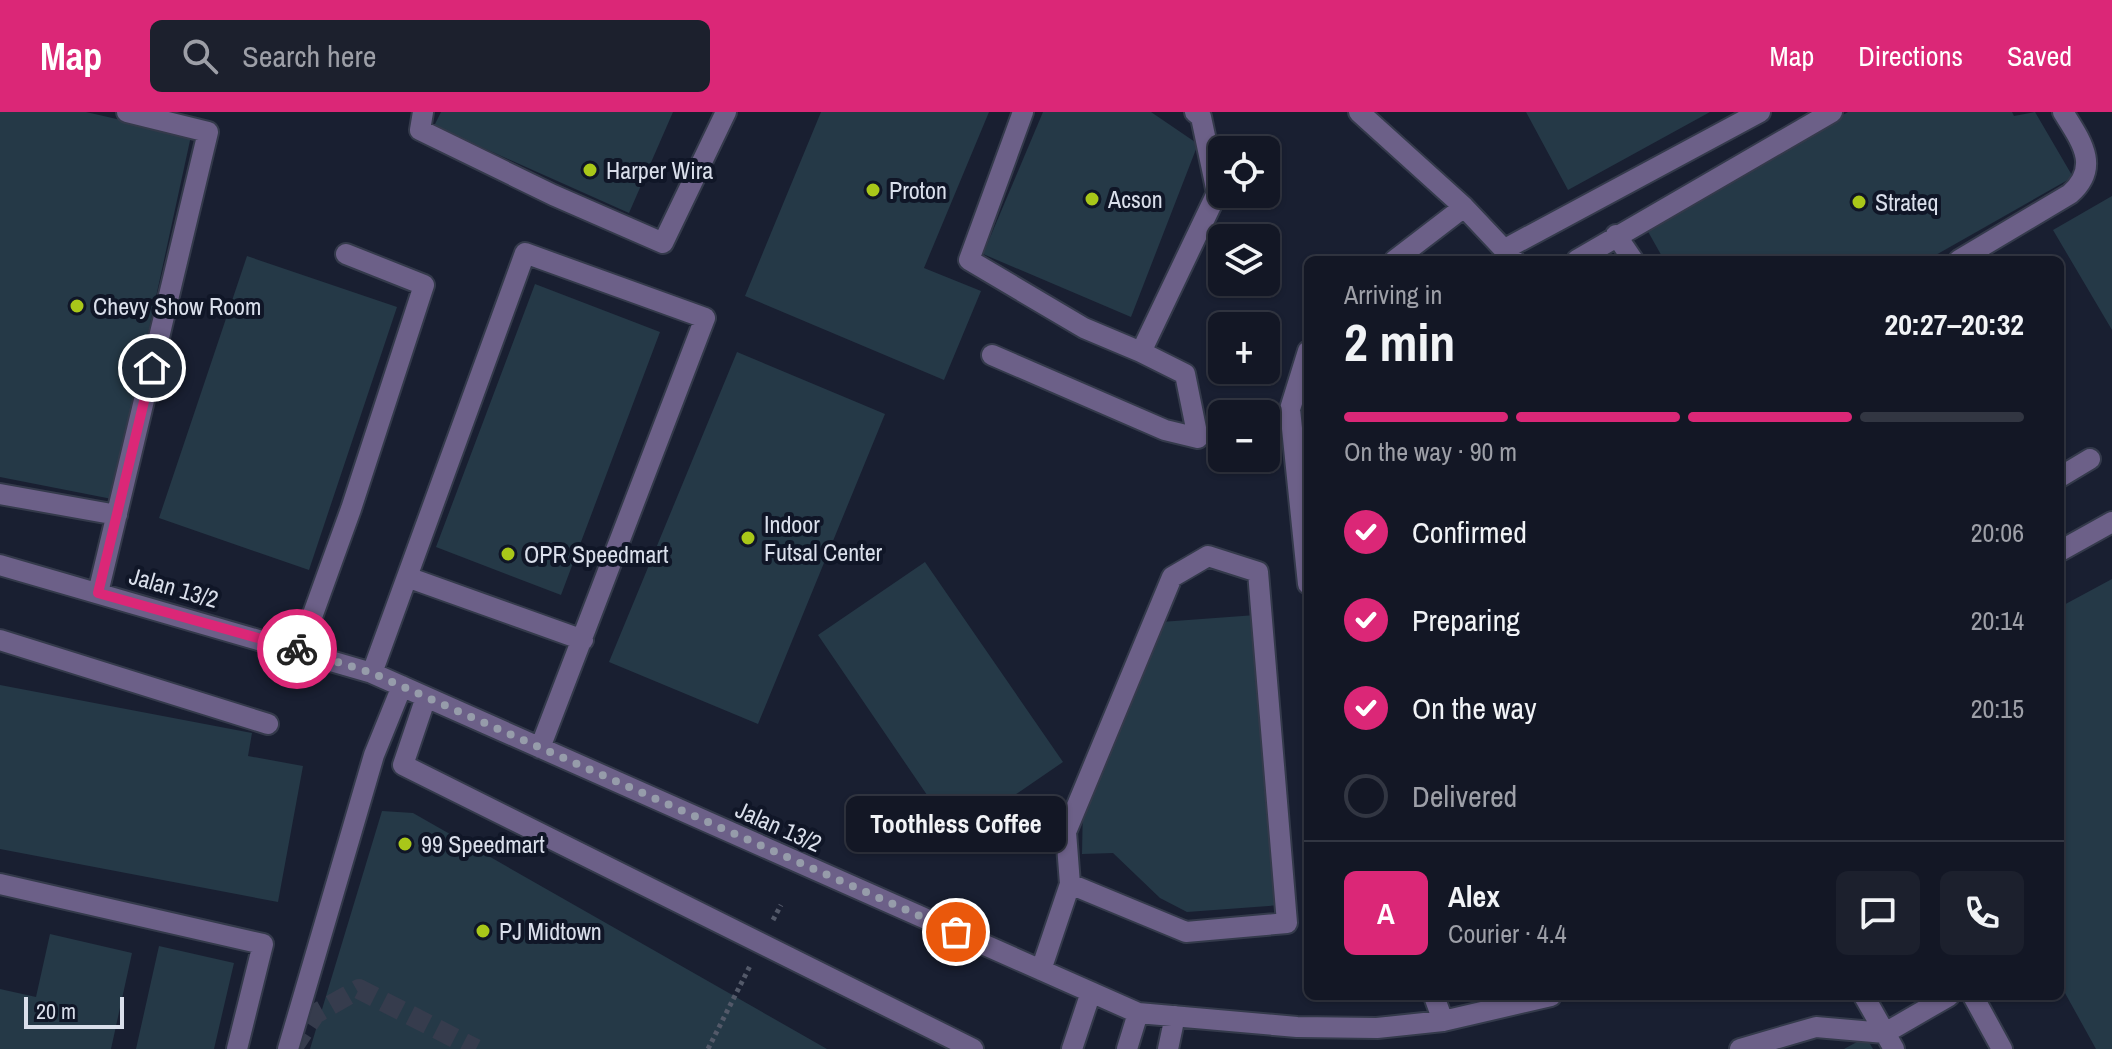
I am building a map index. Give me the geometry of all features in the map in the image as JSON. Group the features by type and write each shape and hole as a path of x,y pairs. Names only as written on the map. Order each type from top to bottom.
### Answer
{"street":[{"path":"98,593 208,132 127,112"},
{"path":"423,112 420,130 553,195 663,243 726,112"},
{"path":"992,355 1165,430 1198,438 1185,374 1084,328 969,260 1023,112"},
{"path":"1141,352 1217,193 1201,117 1195,112"},
{"path":"1359,112 1464,207 1510,255 1760,112"},
{"path":"1583,256 1832,112"},
{"path":"1966,256 2070,194 2084,178 2088,162 2085,151 2063,112"},
{"path":"1402,256 1464,207"},
{"path":"1616,235 1630,256"},
{"path":"372,673 525,253 705,318 540,748"},
{"path":"300,650 351,509 424,285 346,254"},
{"path":"1304,364 1290,409 1304,545"},
{"path":"2064,475 2090,459"},
{"path":"0,494 117,515"},
{"path":"2064,549 2112,522"},
{"path":"1041,970 1070,884 1066,832 1172,577 1208,556 1258,572 1287,923 1186,932 1070,884"},
{"name":"Jalan 13/2","path":"0,565 372,673 1138,1013 1297,1027 1377,1028 1443,1021 1534,1000"},
{"path":"407,577 583,640"},
{"path":"0,640 268,724"},
{"path":"288,1049 374,755 402,686"},
{"path":"426,697 403,765 973,1049"},
{"path":"0,884 263,944 237,1049"},
{"path":"1072,1049 1091,992"},
{"path":"1435,1000 1443,1021"},
{"path":"1866,1000 1890,1041"},
{"path":"1740,1049 1816,1027 1890,1041 1944,1000"},
{"path":"1975,1000 2002,1049"},
{"path":"1127,1049 1138,1013"},
{"path":"1168,1049 1175,1016"}],"path":[{"path":"708,1049 781,905"}],"building":[{"name":"Chevy Show Room","path":"0,112 86,112 191,136 112,499 0,477"},
{"name":"Harper Wira","path":"441,112 673,112 629,213 434,126"},
{"name":"Proton","path":"821,112 989,112 924,268 981,291 944,380 745,296"},
{"name":"Acson","path":"1043,112 1151,112 1198,144 1131,317 983,254"},
{"path":"1526,112 1710,112 1568,190"},
{"name":"Strateq","path":"1848,112 2012,112 2014,116 2035,112 2073,177 1934,256 1662,256 1646,228"},
{"path":"2112,196 2112,330 2053,230"},
{"path":"247,256 397,307 309,570 159,518"},
{"path":"535,284 660,332 561,595 436,547"},
{"name":"Indoor Futsal Center","path":"737,352 885,414 758,724 609,662"},
{"path":"925,562 1063,762 955,836 818,635"},
{"path":"2112,579 2112,1049 2096,1049 2064,991 2064,605"},
{"path":"1256,615 1281,905 1187,912 1160,898 1113,853 1082,854 1083,803 1161,622"},
{"path":"0,685 252,733 248,756 303,766 278,902 0,849"},
{"name":"PJ Midtown","path":"382,811 413,813 827,1049 310,1049"},
{"path":"50,934 132,953 111,1049 0,1049 0,989 36,997"},
{"path":"159,946 234,963 214,1049 136,1049"},
{"path":"1866,1037 1873,1049 1844,1049"}],"tunnel":[{"path":"292,1049 315,1014 359,989 476,1049"}],"way so far":[{"path":"297,649 372,673 956,932"}],"place":[{"name":"Harper Wira","path":"590,170"},
{"name":"Proton","path":"873,190"},
{"name":"Acson","path":"1092,199"},
{"name":"Strateq","path":"1859,202"},
{"name":"Chevy Show Room","path":"77,306"},
{"name":"Indoor Futsal Center","path":"748,538"},
{"name":"OPR Speedmart","path":"508,554"},
{"name":"99 Speedmart","path":"405,844"},
{"name":"PJ Midtown","path":"483,931"},
{"name":"Toothless Coffee","path":"956,932"}],"route":[{"path":"152,368 98,593 297,649"}]}
